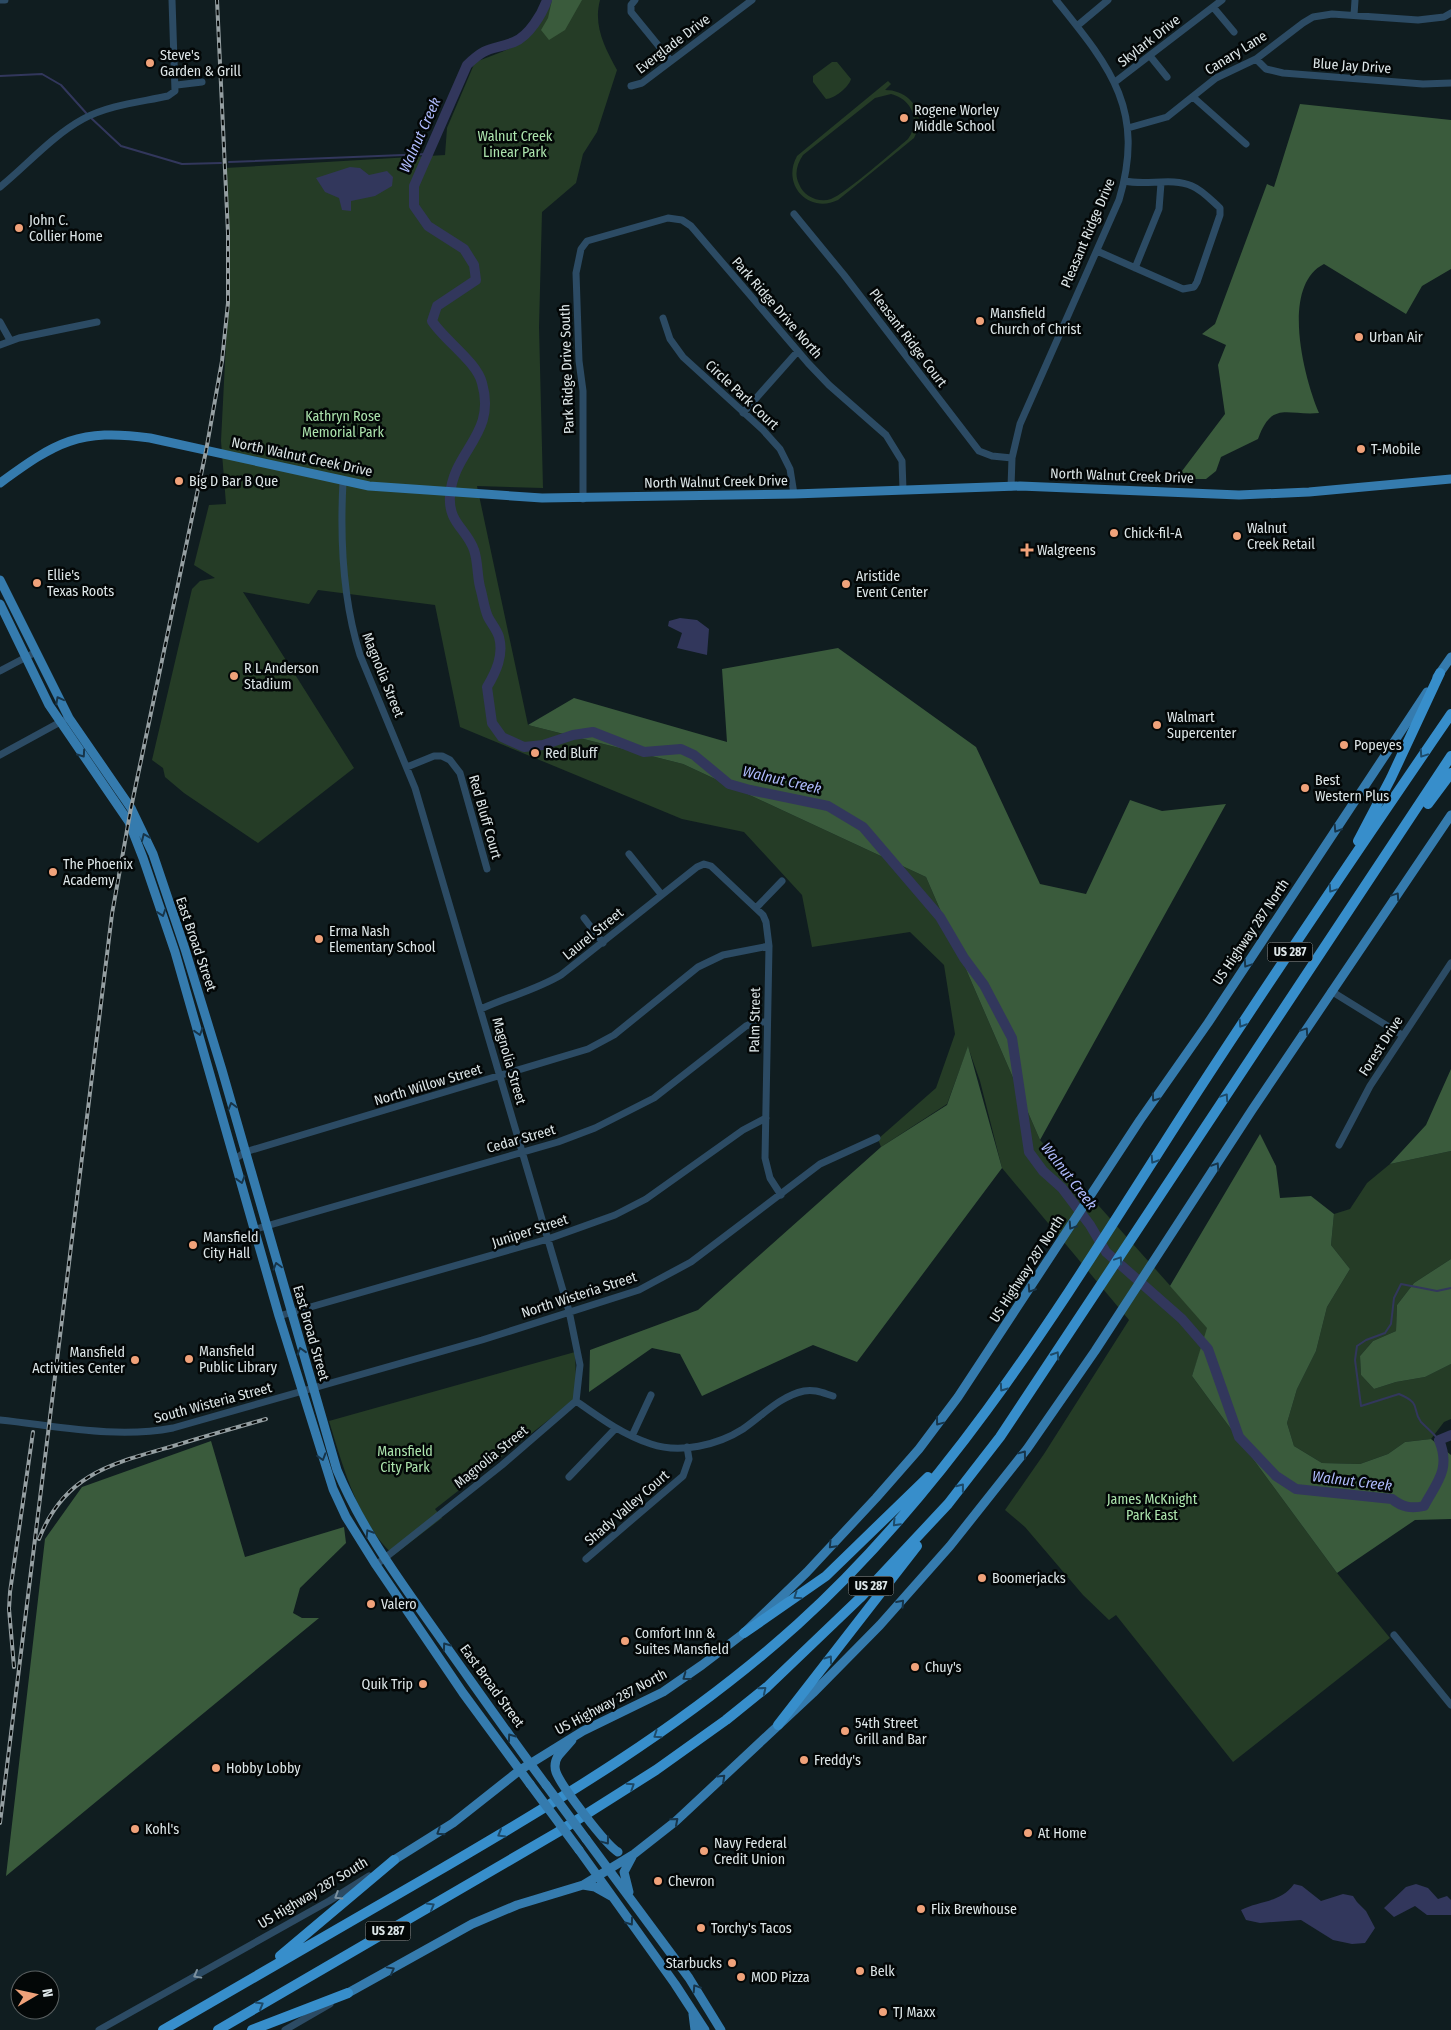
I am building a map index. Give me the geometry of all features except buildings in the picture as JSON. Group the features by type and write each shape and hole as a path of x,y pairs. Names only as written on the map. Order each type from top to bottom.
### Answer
{"highway":[{"path":"1353,858 1355,846 1391,778 1440,673"},
{"name":"US 287","path":"163,2030 574,1792 690,1713 798,1625 834,1589 907,1512 950,1459 1006,1383 1353,858 1451,714"},
{"name":"US 287","path":"218,2030 558,1832 656,1770 767,1687 860,1598 943,1509 1000,1437 1152,1211 1451,756"},
{"path":"1378,867 1392,856 1451,773"},
{"path":"744,1633 826,1576 939,1466 950,1459"},
{"path":"778,1725 933,1527 943,1509"},
{"path":"261,1972 394,1860"},
{"path":"252,2030 348,1993"}],"main road":[{"name":"North Walnut Creek Drive","path":"0,482 34,457 64,442 89,436 114,434 150,438 343,482 427,491 583,499 1011,487 1239,495 1309,492 1451,479"},
{"name":"East Broad Street","path":"1,586 60,723 129,822 143,858 185,949 337,1470 357,1513 385,1558 474,1686 689,1978 721,2030"},
{"name":"East Broad Street","path":"0,604 68,718 118,787 138,820 153,854 159,891 175,952 256,1228 279,1316 327,1473 346,1517 376,1565 463,1693 599,1877 705,2030"},
{"name":"US Highway 287 North","path":"530,1763 575,1736 663,1692 744,1633 806,1572 876,1498 918,1449 963,1390 1451,657"},
{"path":"111,795 118,787"},
{"path":"348,1993 472,1924 517,1905 584,1885 634,1854 676,1821 880,1625 950,1546 1027,1448 1121,1312 1331,991 1451,816"},
{"path":"143,858 153,854"},
{"path":"175,952 185,949"},
{"path":"189,1000 200,997"},
{"path":"327,1473 337,1470"},
{"path":"346,1517 357,1513"},
{"path":"408,1612 417,1605"},
{"path":"463,1693 474,1686"},
{"path":"575,1736 558,1756 555,1765 560,1779 608,1844 618,1852 634,1854"},
{"path":"500,1744 509,1765 504,1783"},
{"name":"US Highway 287 South","path":"394,1860 453,1823 530,1763"},
{"path":"630,1897 624,1872 634,1854"},
{"path":"584,1885 595,1887 613,1898"},
{"path":"692,2009 695,2030"}],"street":[{"path":"0,0 5,0"},
{"path":"0,187 76,123 91,115 168,96 176,91 172,0"},
{"path":"635,0 631,6 631,12 671,61"},
{"name":"Everglade Drive","path":"631,86 642,84 752,0"},
{"name":"Pleasant Ridge Drive","path":"1011,487 1012,458 1020,424 1120,200 1128,162 1128,128 1124,105 1115,82 1107,66 1056,0"},
{"path":"1077,26 1108,0"},
{"name":"Skylark Drive","path":"1115,82 1222,0"},
{"path":"1354,14 1355,0"},
{"path":"1213,7 1234,32"},
{"name":"Canary Lane","path":"1128,128 1167,117 1216,78 1256,59 1313,17 1330,14 1354,14 1418,20 1444,17 1451,13"},
{"path":"1150,56 1167,77"},
{"name":"Blue Jay Drive","path":"1256,59 1266,69 1283,73 1423,84 1451,83"},
{"path":"177,85 202,82"},
{"path":"1193,97 1246,144"},
{"path":"1097,251 1183,289 1194,287 1220,215 1220,208 1194,186 1160,183 1143,184 1125,181"},
{"path":"1135,268 1159,210 1160,183"},
{"name":"Pleasant Ridge Court","path":"794,214 979,451 992,456 1012,458"},
{"name":"Park Ridge Drive North","path":"587,241 668,218 682,220 691,226 829,385 886,435 902,461 903,490"},
{"name":"Park Ridge Drive South","path":"583,499 583,391 579,361 576,273 580,249 587,241"},
{"name":"Circle Park Court","path":"663,318 670,339 683,357 742,413 763,430 780,449 790,469 794,494"},
{"path":"0,322 10,340"},
{"path":"0,345 10,340 97,322"},
{"path":"742,413 798,351"},
{"name":"Magnolia Street","path":"343,482 345,586 349,619 360,655 407,767 481,1010 569,1311 580,1365 576,1401 502,1465 376,1565"},
{"path":"0,671 30,655"},
{"path":"0,755 68,718"},
{"name":"Red Bluff Court","path":"407,767 434,756 442,756 455,766 460,773 487,869"},
{"path":"628,854 661,894"},
{"name":"Laurel Street","path":"481,1010 514,994 546,984 582,960 661,894 697,867 704,864 711,866"},
{"name":"Palm Street","path":"711,866 756,908 766,922 769,946 766,1166 774,1185 781,1195"},
{"path":"756,908 782,881"},
{"path":"584,918 603,943"},
{"name":"North Willow Street","path":"234,1156 588,1049 614,1035 698,967 722,955 769,946"},
{"name":"Forest Drive","path":"1338,1145 1370,1086 1451,963"},
{"path":"1331,991 1402,1036"},
{"name":"Cedar Street","path":"256,1228 558,1142 618,1118 673,1085 746,1026 754,1022 767,1022"},
{"name":"Juniper Street","path":"279,1316 548,1239 615,1215 646,1200 743,1130 766,1118"},
{"name":"North Wisteria Street","path":"313,1388 482,1340 639,1290 691,1262 820,1164 877,1138"},
{"name":"South Wisteria Street","path":"0,1420 97,1432 150,1433 313,1388"},
{"path":"576,1401 615,1429 660,1446 687,1447 713,1443 728,1436 791,1395 816,1391 833,1396"},
{"path":"632,1436 651,1395"},
{"path":"569,1477 615,1429"},
{"name":"Shady Valley Court","path":"586,1559 683,1476 689,1459 687,1447"},
{"path":"1394,1635 1451,1705"},
{"name":"US Highway 287 South","path":"99,2030 329,1902 394,1860"},
{"path":"285,2030 348,1993"}],"green space":[{"path":"551,0 600,0 598,10 599,28 617,70 597,132 583,154 576,183 542,212 539,327 543,488 477,486 528,725 683,764 926,877 1040,1140 1208,1328 1192,1376 1337,1573 1390,1638 1233,1762 1116,1615 1109,1620 1083,1595 1025,1527 1005,1510 1044,1454 1129,1320 1002,1168 980,1081 968,1047 947,1104 881,1147 878,1139 936,1088 955,1034 944,965 910,932 812,947 802,895 744,832 682,819 460,727 435,605 318,590 309,604 243,592 354,768 258,843 184,793 165,777 163,768 152,760 192,589 200,581 215,578 194,565 209,505 226,504 221,441 228,303 225,168 445,155 447,128 475,62 522,42 539,25"},
{"path":"552,0 582,0 565,30 549,40 541,30 548,18"},
{"path":"832,62 837,62 851,79 841,92 826,99 813,82 813,76"},
{"path":"888,81 891,84 885,90 902,94 914,105 917,112 919,120 918,129 914,138 838,200 817,203 808,200 801,194 795,186 793,177 793,167 797,156","holes":["891,94 909,106 914,118 914,125 908,139 858,181 831,199 822,200 808,196 801,189 796,173 803,155 875,98"]},
{"path":"1300,104 1451,120 1451,269 1422,286 1406,314 1324,264 1311,275 1303,292 1299,312 1302,356 1319,413 1282,412 1275,414 1263,427 1258,439 1221,457 1216,471 1206,479 1185,479 1182,471 1225,414 1218,365 1226,345 1202,334 1215,324 1267,184 1274,187"},
{"path":"838,648 976,747 1040,884 1086,894 1130,800 1162,811 1226,804 1040,1140 926,877 683,764 528,725 574,698 727,742 722,669"},
{"path":"968,1046 1002,1168 857,1362 813,1345 702,1396 680,1354 652,1348 589,1392 590,1350 698,1310 881,1147 947,1105"},
{"path":"1451,1069 1451,1151 1390,1164 1426,1125"},
{"path":"1260,1134 1276,1166 1280,1198 1311,1196 1334,1214 1331,1245 1350,1269 1327,1307 1316,1351 1297,1389 1287,1423 1294,1446 1322,1463 1360,1464 1388,1454 1405,1442 1431,1439 1451,1455 1451,1519 1415,1520 1337,1573 1192,1376 1207,1328 1170,1286"},
{"path":"1451,1151 1451,1259 1414,1283 1397,1305 1396,1331 1373,1341 1360,1356 1361,1375 1374,1389 1396,1382 1425,1377 1451,1364 1451,1419 1444,1422 1431,1439 1405,1442 1388,1454 1360,1464 1322,1463 1294,1446 1287,1423 1297,1389 1316,1351 1327,1307 1350,1269 1331,1245 1334,1214 1350,1209 1367,1183 1390,1164"},
{"path":"1451,1259 1451,1364 1425,1377 1396,1382 1374,1389 1361,1375 1360,1356 1373,1341 1396,1331 1397,1305 1414,1283"},
{"name":"Mansfield City Park","path":"575,1352 576,1379 574,1400 435,1509 442,1518 394,1555 382,1543 361,1511 346,1475 329,1421"},
{"path":"211,1441 245,1557 344,1527 346,1543 300,1588 293,1613 302,1618 319,1618 6,1876 45,1539 82,1487"}],"water":[{"path":"350,167 360,168 369,175 387,171 393,177 392,186 375,196 351,201 351,211 342,210 339,198 325,192 316,178"},
{"path":"680,618 697,620 709,629 707,655 677,648 682,633 668,626 669,621"},
{"path":"1294,1884 1302,1886 1321,1901 1343,1894 1353,1896 1366,1911 1375,1928 1365,1943 1352,1944 1333,1940 1301,1920 1260,1923 1246,1920 1241,1910 1277,1898"},
{"path":"1416,1884 1428,1888 1438,1899 1447,1896 1451,1900 1451,1915 1427,1915 1415,1906 1394,1917 1384,1908 1406,1887"}],"waterway":[{"name":"Walnut Creek","path":"547,0 542,12 525,35 514,42 485,51 467,65 414,186 414,206 428,226 464,249 474,265 476,280 437,306 432,321 474,367 482,383 485,401 484,416 479,429 458,466 453,480 450,505 455,519 474,550 485,610 498,634 500,644 500,657 487,687 492,723 502,737 524,747 543,745 573,735 593,732 644,752 681,749 694,755 729,784 828,806 863,827 940,917 964,958 984,985 1012,1038 1029,1152 1043,1171 1062,1188 1090,1225 1106,1252 1182,1319 1208,1349 1239,1437 1276,1476 1296,1489 1392,1499 1403,1506 1424,1506 1438,1482 1443,1467 1444,1459 1439,1440 1451,1435"},
{"path":"0,76 42,74 61,85 87,114"},
{"path":"90,117 121,146 182,164 221,163"},
{"path":"229,162 428,154"},
{"path":"1439,1440 1421,1422 1414,1404 1399,1394 1361,1406 1355,1360 1357,1346 1366,1340 1385,1333 1391,1324 1394,1298 1401,1284 1437,1291 1451,1288"}],"railway":[{"path":"0,1823 112,914 131,808 206,451 222,361 228,303 228,233 217,0"},
{"path":"39,1539 49,1517 62,1500 91,1475 128,1460 266,1419"},
{"path":"14,1667 9,1609 10,1592 33,1432"}],"place":[{"name":"Steve's Garden & Grill","path":"150,63"},
{"name":"Rogene Worley Middle School","path":"904,118"},
{"name":"John C. Collier Home","path":"19,228"},
{"name":"Mansfield Church of Christ","path":"980,321"},
{"name":"Urban Air","path":"1359,337"},
{"name":"T-Mobile","path":"1361,449"},
{"name":"Big D Bar B Que","path":"179,481"},
{"name":"Chick-fil-A","path":"1114,533"},
{"name":"Walnut Creek Retail","path":"1237,536"},
{"name":"Walgreens","path":"1027,550"},
{"name":"Ellie's Texas Roots","path":"37,583"},
{"name":"Aristide Event Center","path":"846,584"},
{"name":"R L Anderson Stadium","path":"234,676"},
{"name":"Walmart Supercenter","path":"1157,725"},
{"name":"Popeyes","path":"1344,745"},
{"name":"Red Bluff","path":"535,753"},
{"name":"Best Western Plus","path":"1305,788"},
{"name":"The Phoenix Academy","path":"53,872"},
{"name":"Erma Nash Elementary School","path":"319,939"},
{"name":"Mansfield City Hall","path":"193,1245"},
{"name":"Mansfield Public Library","path":"189,1359"},
{"name":"Mansfield Activities Center","path":"135,1360"},
{"name":"Boomerjacks","path":"982,1578"},
{"name":"Valero","path":"371,1604"},
{"name":"Comfort Inn & Suites Mansfield","path":"625,1641"},
{"name":"Chuy's","path":"915,1667"},
{"name":"Quik Trip","path":"423,1684"},
{"name":"54th Street Grill and Bar","path":"845,1731"},
{"name":"Freddy's","path":"804,1760"},
{"name":"Hobby Lobby","path":"216,1768"},
{"name":"Kohl's","path":"135,1829"},
{"name":"At Home","path":"1028,1833"},
{"name":"Navy Federal Credit Union","path":"704,1851"},
{"name":"Chevron","path":"658,1881"},
{"name":"Flix Brewhouse","path":"921,1909"},
{"name":"Torchy's Tacos","path":"701,1928"},
{"name":"Starbucks","path":"732,1963"},
{"name":"Belk","path":"860,1971"},
{"name":"MOD Pizza","path":"741,1977"},
{"name":"TJ Maxx","path":"883,2012"}],"park label":[{"name":"Walnut Creek Linear Park","path":"515,144"},
{"name":"Kathryn Rose Memorial Park","path":"343,424"},
{"name":"James McKnight Park East","path":"1152,1508"}]}
